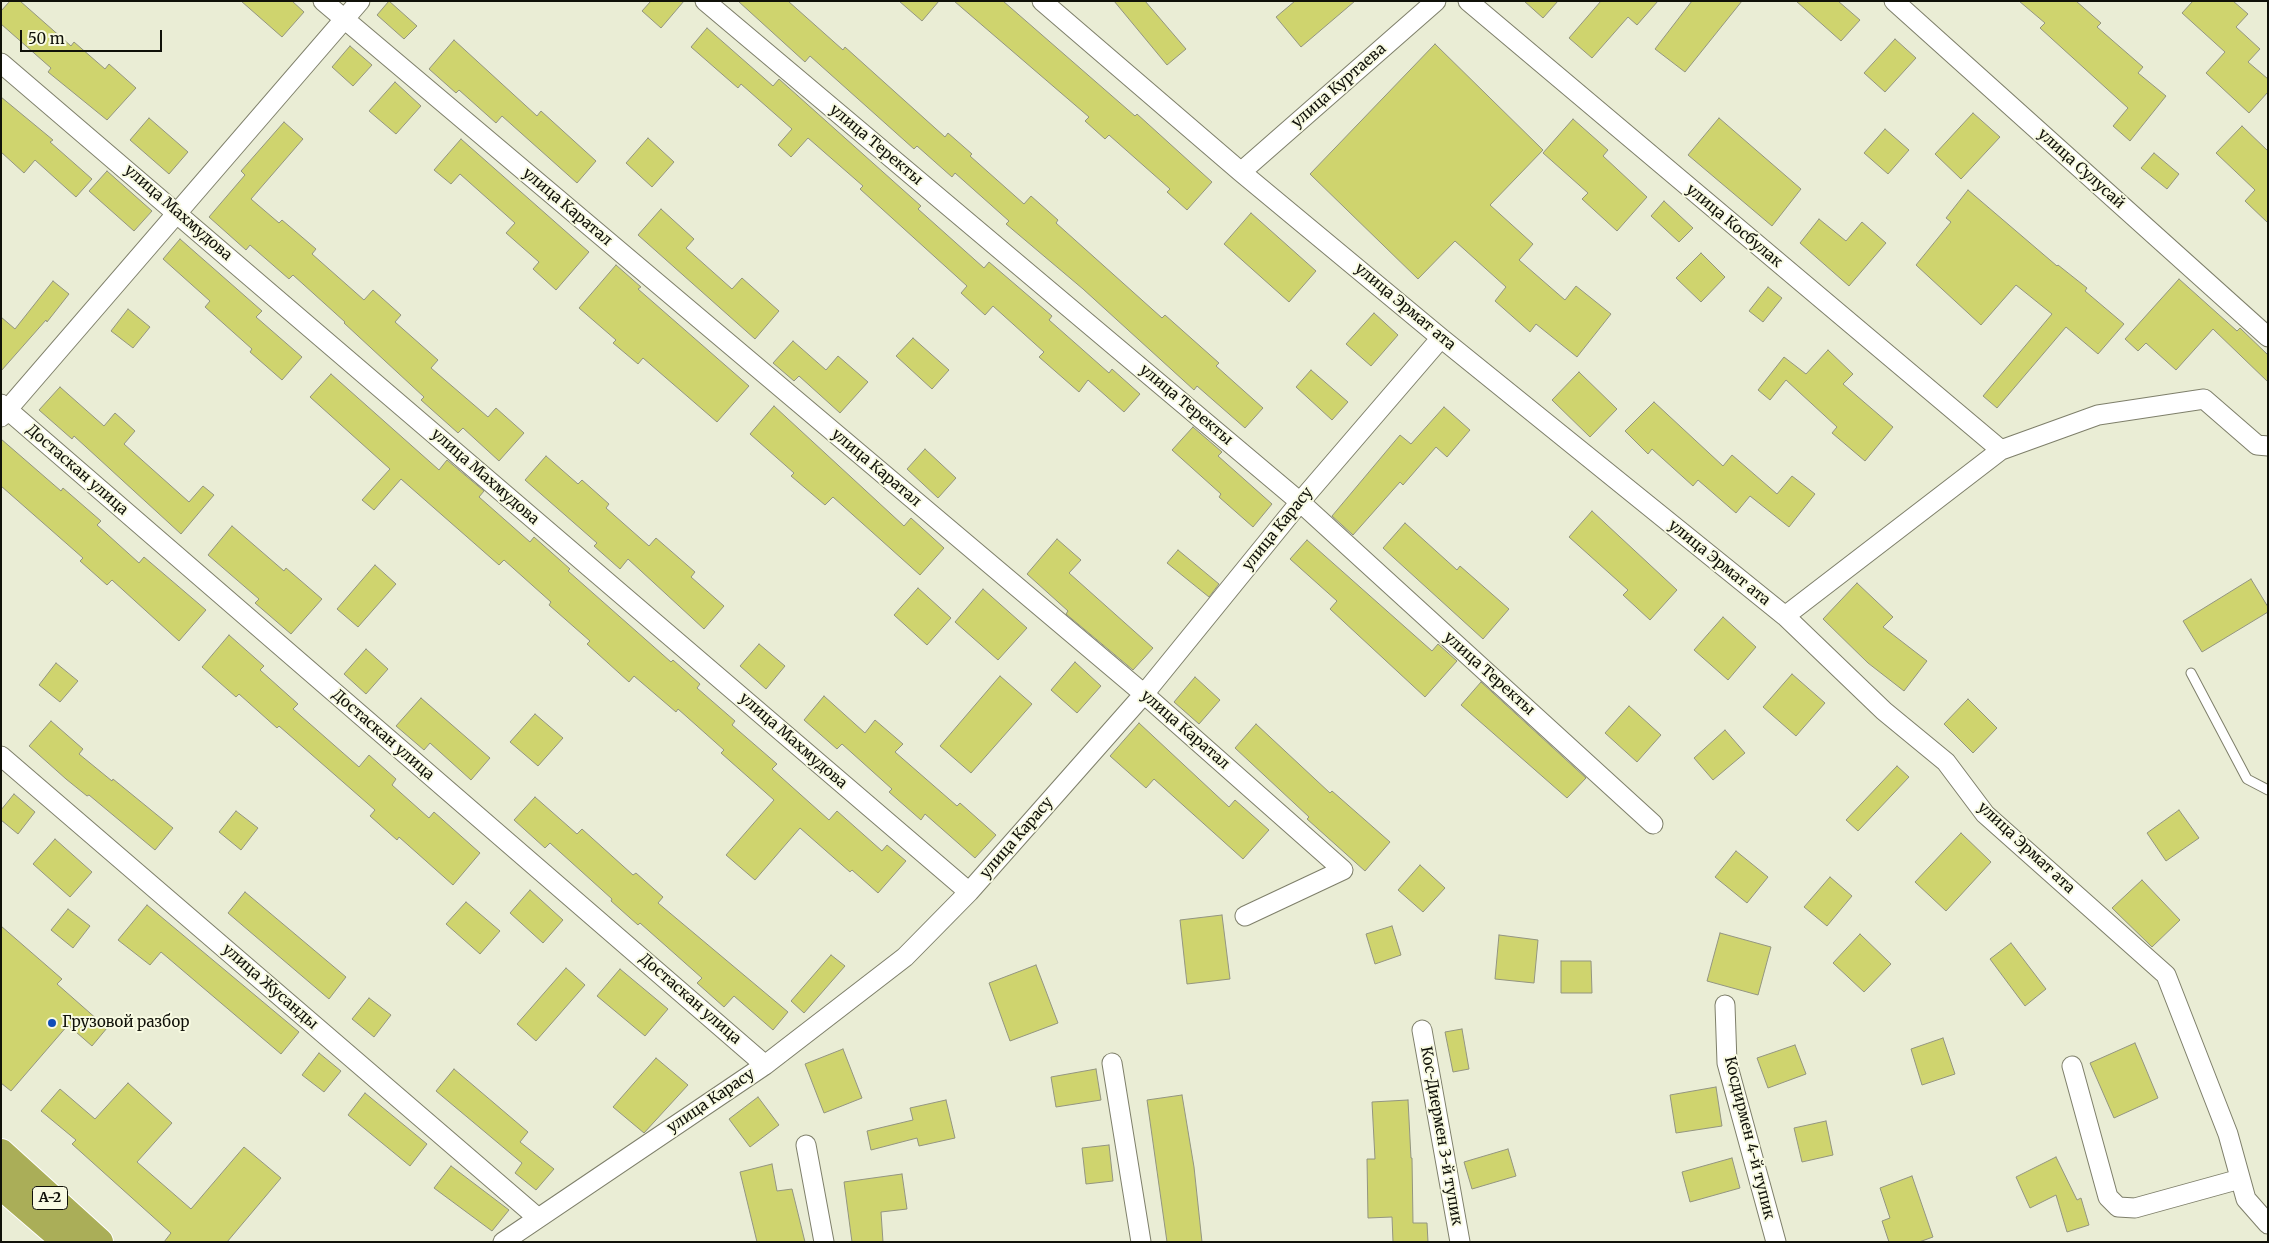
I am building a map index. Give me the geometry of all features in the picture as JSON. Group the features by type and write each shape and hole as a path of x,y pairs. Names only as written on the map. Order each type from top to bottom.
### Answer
{"highway":[{"name":"A-2","path":"1,1154 100,1242"},
{"name":"A-2","path":"1,1186 66,1242"}],"street":[{"name":"улица Каратал","path":"324,1 1144,694 1342,870 1245,916"},
{"path":"3,410 360,1"},
{"name":"улица Теректы","path":"705,1 1300,502 1653,824"},
{"name":"улица Куртаева","path":"1241,172 1436,1"},
{"name":"улица Косбулак","path":"1468,1 2001,450"},
{"name":"улица Сулусай","path":"1894,1 2268,337"},
{"name":"улица Эрмат ата","path":"1046,3 1241,172 1441,338 1785,616 1884,711 1946,762 1986,814 2166,975 2228,1134 2246,1199 2268,1224"},
{"name":"улица Махмудова","path":"1,62 969,892"},
{"name":"улица Карасу","path":"502,1242 765,1065 905,957 969,892 1144,694 1300,502 1441,338"},
{"path":"1785,616 2001,450 2098,415 2204,399 2256,446 2268,446"},
{"name":"Достаскан улица","path":"3,410 765,1065"},
{"name":"улица Жусанды","path":"1,756 538,1218"},
{"name":"Косдирмен 4-й тупик","path":"1725,1004 1727,1063 1776,1242"},
{"name":"Кос-Диермен 3-й тупик","path":"1422,1030 1460,1242"},
{"path":"1112,1063 1141,1242"},
{"path":"2072,1066 2108,1197 2118,1207 2135,1208 2240,1179"},
{"path":"806,1145 824,1242"}],"lane":[{"path":"2192,672 2247,779 2268,790"}],"building":[{"path":"10,1 20,1 71,46 74,42 105,69 109,64 136,88 107,120 48,72 51,68 1,24 1,11"},
{"path":"241,1 292,1 304,12 282,37"},
{"path":"389,1 417,26 404,39 377,15"},
{"path":"651,1 684,1 661,28 642,11"},
{"path":"738,1 788,1 843,50 845,47 945,137 948,133 972,154 970,156 1024,204 1031,196 1058,220 1056,223 1162,318 1165,315 1219,363 1216,366 1263,408 1245,428 1197,386 1194,390 1083,289 1006,224 1009,221 955,173 952,177 917,146 914,149 810,56 805,62"},
{"path":"899,1 939,1 922,21"},
{"path":"954,1 1003,1 1135,116 1137,114 1212,182 1187,210 1167,192 1170,189 1109,135 1105,139 1085,121 1089,117"},
{"path":"1114,1 1145,1 1186,49 1167,65"},
{"path":"1295,1 1355,1 1301,47 1276,17"},
{"path":"1524,1 1558,1 1543,18"},
{"path":"1601,1 1658,1 1637,25 1628,17 1592,58 1569,38"},
{"path":"1692,1 1742,1 1685,72 1655,49"},
{"path":"1796,1 1838,1 1860,20 1841,41"},
{"path":"2019,1 2076,1 2101,23 2097,27 2143,67 2138,73 2166,96 2130,141 2113,126 2128,108 2040,28 2045,23"},
{"path":"2193,1 2233,1 2248,14 2236,27 2260,49 2248,62 2268,79 2268,92 2249,113 2206,73 2225,52 2182,13"},
{"path":"707,28 773,86 779,79 921,206 918,209 984,268 989,262 1052,316 1049,320 1109,373 1112,369 1140,394 1124,412 1088,380 1079,392 1039,357 1044,352 993,306 985,315 961,293 967,286 860,189 863,186 808,138 791,157 778,145 792,129 741,84 738,88 691,47"},
{"path":"1895,39 1916,58 1885,92 1864,73"},
{"path":"454,40 537,116 541,111 596,161 577,183 502,116 496,123 459,90 456,93 429,69"},
{"path":"1435,44 1543,150 1490,205 1533,244 1519,260 1565,300 1576,286 1611,314 1577,357 1536,324 1530,332 1495,301 1506,287 1455,241 1418,279 1310,174"},
{"path":"350,46 372,65 353,86 332,67"},
{"path":"395,82 421,106 396,134 369,111"},
{"path":"1,97 53,140 50,142 92,179 76,197 35,160 24,173 1,152"},
{"path":"1973,113 2000,137 1961,179 1935,154"},
{"path":"149,118 188,152 169,174 130,140"},
{"path":"1719,118 1801,189 1772,226 1688,155"},
{"path":"1573,119 1608,150 1603,156 1647,197 1617,231 1582,199 1588,193 1543,153"},
{"path":"284,122 303,139 251,199 279,223 282,220 316,249 312,254 364,300 373,290 401,315 395,322 438,360 431,368 488,417 496,408 524,433 499,461 463,428 458,433 421,400 424,397 293,275 289,279 250,245 246,250 209,217 245,175 241,171"},
{"path":"2242,126 2268,151 2268,223 2245,201 2255,190 2216,153"},
{"path":"1885,129 1909,150 1888,174 1864,153"},
{"path":"648,138 674,162 652,187 626,163"},
{"path":"461,139 589,252 556,290 533,269 539,262 506,233 515,223 460,174 451,184 434,170"},
{"path":"2154,153 2179,174 2167,189 2141,168"},
{"path":"107,171 152,211 134,231 89,191"},
{"path":"1968,190 2057,266 2087,288 2085,291 2124,324 2098,354 2066,327 1997,408 1983,396 2052,314 2016,285 1981,325 1916,265 1951,222 1946,218"},
{"path":"1664,201 1693,228 1679,242 1651,216"},
{"path":"661,209 694,239 686,248 732,289 742,278 779,311 755,339 638,235"},
{"path":"1251,213 1316,271 1289,302 1224,244"},
{"path":"1819,219 1846,241 1862,222 1886,243 1849,286 1800,243"},
{"path":"180,239 262,311 256,317 302,357 282,380 250,352 252,349 205,307 210,301 163,259"},
{"path":"1701,253 1725,277 1701,302 1676,278"},
{"path":"616,265 641,287 638,289 749,386 717,422 643,358 638,364 613,343 616,340 579,308"},
{"path":"2179,279 2237,331 2240,328 2268,355 2268,382 2213,329 2176,370 2146,343 2138,351 2125,339"},
{"path":"53,281 69,294 47,322 46,320 1,371 1,317 15,329"},
{"path":"1768,287 1782,298 1763,322 1749,311"},
{"path":"128,309 150,327 133,348 111,331"},
{"path":"1374,313 1398,335 1371,366 1346,344"},
{"path":"913,338 949,370 932,389 896,356"},
{"path":"793,341 826,370 838,356 868,382 840,413 799,376 794,381 773,363"},
{"path":"1828,350 1853,374 1843,384 1893,427 1865,461 1832,433 1837,427 1786,380 1770,400 1758,390 1784,357 1806,374"},
{"path":"1311,370 1348,402 1332,420 1296,387"},
{"path":"1579,372 1617,409 1590,437 1552,400"},
{"path":"331,374 439,470 447,460 484,491 479,497 530,542 534,537 570,569 568,571 671,662 673,660 700,684 697,688 735,721 732,725 777,764 772,769 829,820 837,811 882,851 887,845 906,861 878,893 852,870 850,872 800,828 755,880 726,855 774,800 721,753 724,750 678,709 676,712 634,676 629,682 587,644 590,641 549,605 551,602 504,560 499,565 401,479 374,510 362,500 390,469 310,397"},
{"path":"60,387 104,426 115,413 135,431 124,444 189,502 203,486 214,495 181,534 74,436 72,439 39,410"},
{"path":"1654,402 1723,466 1732,455 1777,494 1792,476 1815,494 1789,527 1750,496 1736,513 1698,480 1693,486 1652,449 1648,454 1625,431"},
{"path":"774,406 904,526 911,518 944,548 920,575 833,497 825,505 791,476 794,473 750,434"},
{"path":"1444,407 1470,430 1447,457 1436,447 1403,485 1400,482 1353,535 1332,516 1400,435 1411,444"},
{"path":"1193,427 1222,452 1218,456 1272,504 1253,527 1219,497 1221,494 1172,450"},
{"path":"1,439 61,491 63,488 101,521 97,525 139,563 144,557 206,610 179,641 112,580 107,585 80,561 83,558 1,486"},
{"path":"925,449 956,478 938,498 907,469"},
{"path":"546,456 578,484 582,480 609,504 606,508 649,546 656,538 695,572 691,577 724,606 704,629 628,559 620,569 594,546 597,543 525,480"},
{"path":"1592,511 1677,590 1650,620 1623,595 1628,590 1569,537"},
{"path":"1405,523 1457,570 1460,566 1509,609 1483,639 1383,548"},
{"path":"232,526 284,571 286,568 322,599 291,634 255,603 259,599 208,555"},
{"path":"1057,539 1081,560 1069,573 1153,648 1133,670 1066,614 1068,611 1027,574"},
{"path":"1307,540 1432,651 1438,644 1457,661 1425,697 1330,609 1337,601 1290,559"},
{"path":"1178,550 1219,584 1209,597 1167,563"},
{"path":"375,565 396,584 358,627 337,609"},
{"path":"2251,579 2268,607 2268,612 2202,652 2183,621"},
{"path":"1857,583 1893,617 1883,627 1927,661 1904,691 1868,663 1823,619"},
{"path":"918,588 951,618 927,645 894,615"},
{"path":"983,589 1027,628 998,660 955,622"},
{"path":"1723,617 1756,647 1728,680 1694,650"},
{"path":"229,635 264,666 260,670 298,704 293,709 359,767 369,755 396,779 392,785 429,818 434,812 480,853 453,885 399,837 397,840 370,816 375,810 279,726 277,728 239,694 236,697 202,667"},
{"path":"759,644 785,666 766,689 740,666"},
{"path":"366,649 388,669 366,694 344,674"},
{"path":"1075,662 1101,686 1077,713 1051,690"},
{"path":"56,663 78,681 60,702 39,685"},
{"path":"1792,674 1825,703 1796,736 1763,707"},
{"path":"1000,676 1032,704 971,773 940,746"},
{"path":"1195,677 1220,700 1199,724 1174,702"},
{"path":"1481,682 1586,778 1567,798 1461,705"},
{"path":"824,696 865,733 875,720 903,744 895,752 957,806 960,803 996,835 975,858 925,814 921,820 889,792 892,789 842,744 837,749 804,720"},
{"path":"421,698 490,758 471,780 430,743 424,750 396,726"},
{"path":"1968,699 1997,728 1973,753 1944,724"},
{"path":"1629,706 1661,735 1637,762 1605,733"},
{"path":"535,714 563,738 538,766 510,742"},
{"path":"51,721 83,749 79,754 173,828 155,850 89,795 87,796 66,779 29,746"},
{"path":"1139,723 1229,807 1235,800 1269,830 1243,859 1154,779 1146,788 1110,756"},
{"path":"1256,724 1330,793 1332,791 1390,842 1365,871 1307,819 1309,817 1235,748"},
{"path":"1725,730 1745,753 1713,780 1694,758"},
{"path":"1897,766 1909,777 1858,831 1846,820"},
{"path":"14,794 35,812 18,834 1,820 1,810"},
{"path":"535,797 577,834 582,829 633,875 636,873 663,897 658,903 788,1012 773,1030 734,996 724,1007 697,983 702,978 640,923 638,925 550,843 545,848 514,820"},
{"path":"2179,810 2199,838 2166,861 2147,833"},
{"path":"236,811 258,828 241,850 219,832"},
{"path":"1961,833 1991,862 1946,911 1915,882"},
{"path":"55,839 92,872 70,897 33,864"},
{"path":"1736,851 1768,877 1747,903 1715,877"},
{"path":"1420,865 1445,888 1423,912 1398,890"},
{"path":"1830,877 1852,896 1827,926 1804,907"},
{"path":"2142,880 2180,920 2152,947 2112,908"},
{"path":"530,890 563,920 543,943 510,913"},
{"path":"245,892 346,977 329,999 228,913"},
{"path":"466,902 500,931 480,954 446,924"},
{"path":"147,905 299,1032 281,1054 161,952 150,965 118,940"},
{"path":"68,909 90,926 73,948 51,930"},
{"path":"1222,915 1230,979 1187,984 1180,920"},
{"path":"1,926 62,979 57,984 107,1028 92,1046 68,1025 11,1091 1,1083"},
{"path":"1392,926 1401,955 1375,964 1366,934"},
{"path":"1720,933 1771,947 1758,995 1707,981"},
{"path":"1860,934 1891,964 1864,992 1833,963"},
{"path":"1499,935 1538,940 1534,983 1495,979"},
{"path":"2011,943 2046,989 2025,1006 1990,959"},
{"path":"831,955 845,966 804,1013 791,1001"},
{"path":"1561,961 1591,961 1592,993 1561,993"},
{"path":"1036,965 1058,1023 1010,1041 989,983"},
{"path":"566,968 585,985 536,1041 517,1024"},
{"path":"620,969 668,1009 645,1036 597,996"},
{"path":"369,998 391,1015 374,1037 352,1019"},
{"path":"1462,1029 1469,1069 1453,1072 1445,1032"},
{"path":"1943,1038 1955,1074 1922,1085 1911,1049"},
{"path":"2135,1043 2158,1098 2114,1118 2090,1063"},
{"path":"1795,1045 1806,1074 1768,1088 1757,1058"},
{"path":"843,1049 862,1098 824,1113 805,1064"},
{"path":"319,1053 341,1071 324,1092 302,1075"},
{"path":"656,1058 688,1085 644,1133 613,1107"},
{"path":"454,1069 528,1132 520,1142 554,1169 536,1190 515,1173 522,1163 436,1091"},
{"path":"1096,1069 1101,1100 1056,1107 1051,1077"},
{"path":"128,1083 172,1123 137,1162 191,1209 244,1147 281,1178 227,1242 164,1242 171,1233 72,1144 76,1140 41,1111 60,1089 95,1119"},
{"path":"1716,1087 1722,1126 1676,1133 1670,1095"},
{"path":"365,1093 427,1144 410,1166 348,1115"},
{"path":"1182,1095 1194,1167 1202,1242 1167,1242 1147,1100"},
{"path":"758,1097 779,1125 750,1147 729,1119"},
{"path":"946,1100 955,1138 919,1146 917,1138 871,1150 867,1131 913,1120 910,1108"},
{"path":"1408,1100 1412,1158 1413,1223 1427,1223 1428,1242 1393,1242 1392,1217 1368,1218 1367,1159 1375,1159 1372,1102"},
{"path":"1826,1121 1833,1155 1802,1162 1794,1128"},
{"path":"1109,1145 1113,1181 1086,1184 1082,1148"},
{"path":"1508,1149 1516,1176 1472,1189 1464,1162"},
{"path":"2056,1157 2077,1200 2081,1198 2089,1225 2067,1232 2056,1195 2030,1208 2016,1177"},
{"path":"1732,1158 1740,1188 1690,1202 1682,1172"},
{"path":"772,1164 777,1191 792,1189 805,1242 757,1242 740,1172"},
{"path":"451,1166 509,1210 492,1231 434,1188"},
{"path":"902,1174 907,1209 881,1212 883,1242 852,1242 844,1182"},
{"path":"1912,1176 1933,1237 1919,1242 1889,1242 1882,1221 1890,1218 1880,1188"}],"place":[{"name":"Грузовой разбор","path":"52,1023"}]}
